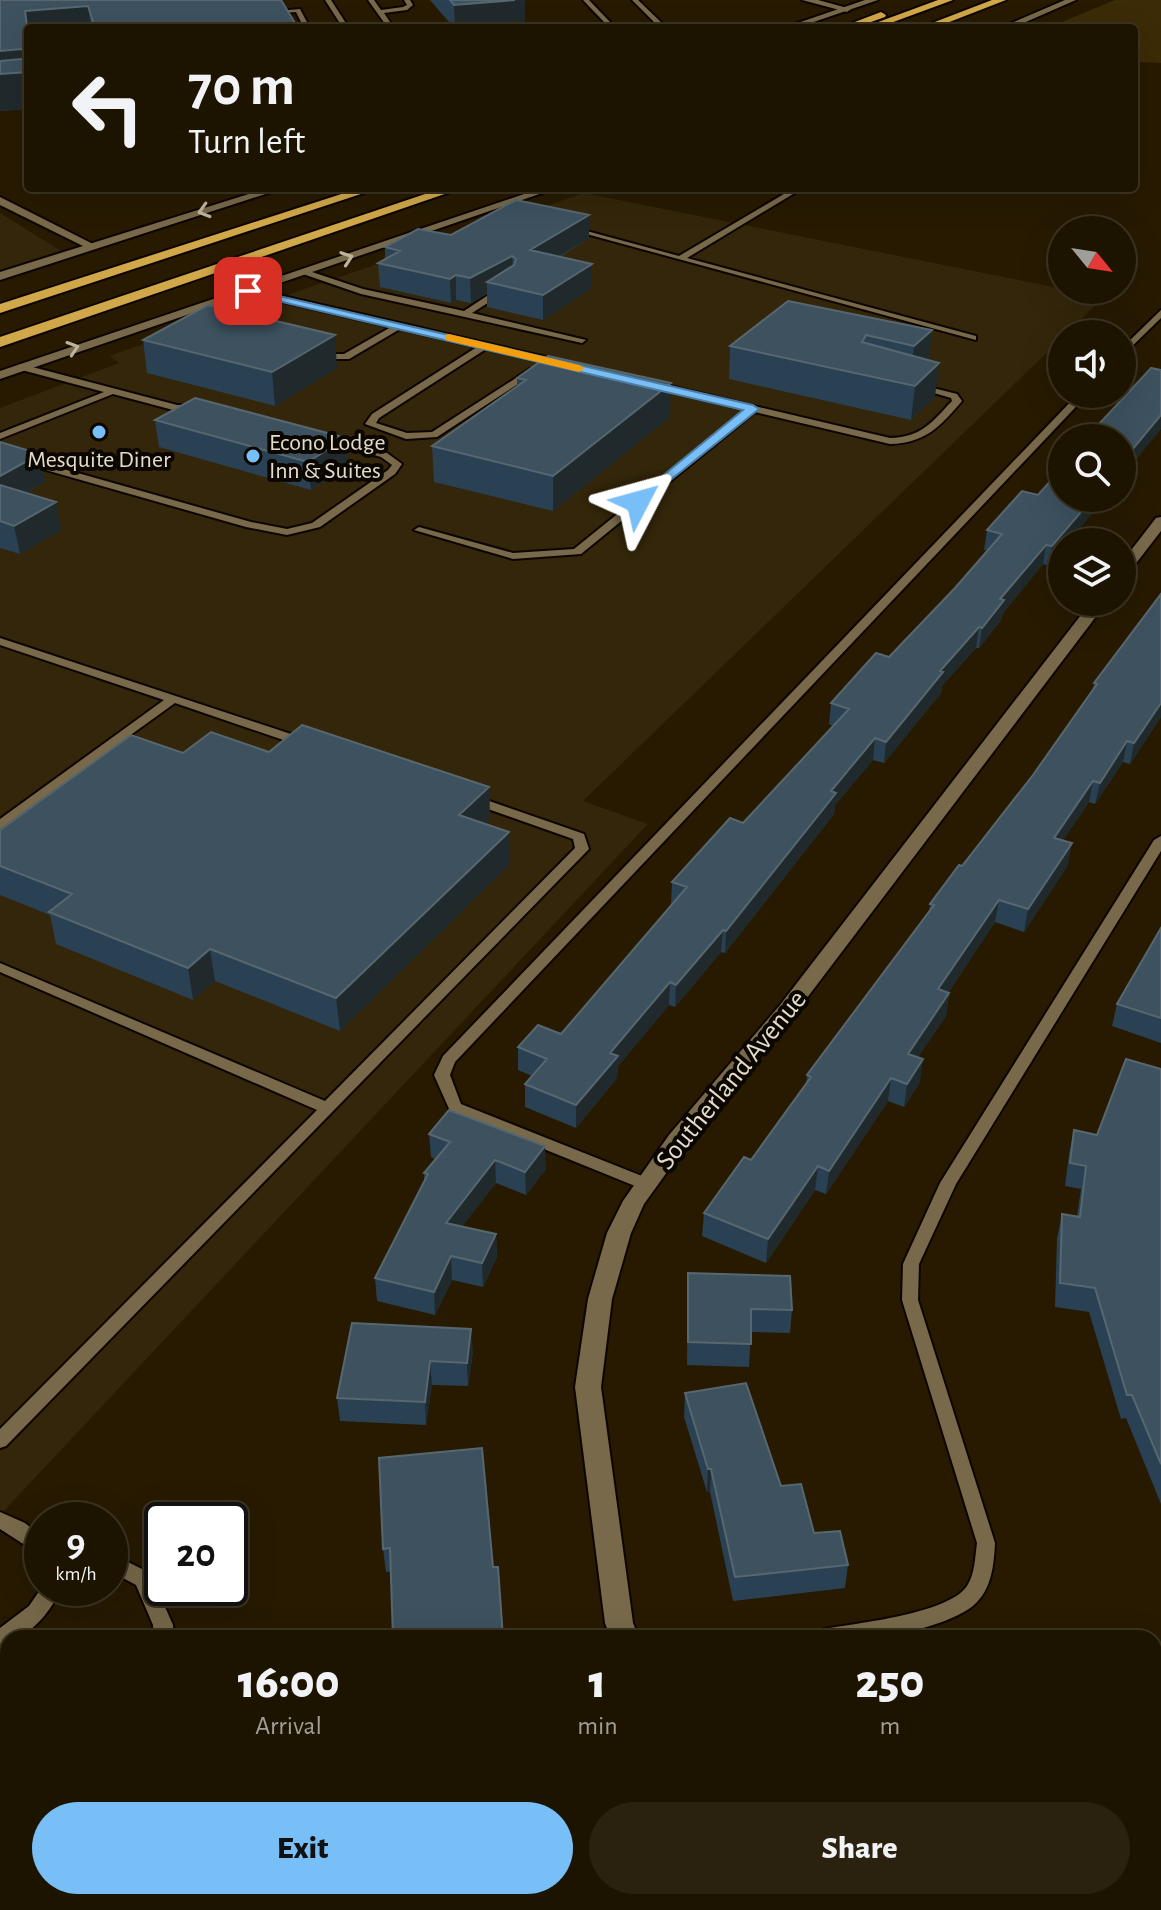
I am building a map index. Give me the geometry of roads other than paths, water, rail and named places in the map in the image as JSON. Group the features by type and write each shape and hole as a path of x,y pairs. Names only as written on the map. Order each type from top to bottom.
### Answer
{"highway":[{"path":"855,24 921,0"},
{"path":"879,24 948,0"},
{"path":"935,24 1001,0"},
{"path":"0,309 361,192"},
{"path":"0,342 444,192"},
{"path":"0,293 230,227 300,212"},
{"path":"0,357 107,317 173,285"}],"main road":[{"path":"806,0 847,9"},
{"path":"800,24 874,0"},
{"path":"1014,24 1072,0"},
{"path":"0,276 266,192"},
{"path":"0,375 176,319 248,291 540,192"},
{"path":"0,200 26,216 93,247"},
{"path":"1136,554 1161,521"},
{"name":"Southerland Avenue","path":"622,1630 588,1387 596,1320 615,1246 634,1201 677,1141 787,1010 1088,616"}],"lane":[{"path":"328,0 343,24"},
{"path":"371,0 388,24"},
{"path":"379,12 405,9 410,5 407,0"},
{"path":"586,0 608,24"},
{"path":"635,0 660,24"},
{"path":"267,12 298,10 305,24"},
{"path":"681,258 792,192"},
{"path":"494,208 510,212"},
{"path":"555,224 973,338"},
{"path":"306,272 361,291 582,340"},
{"path":"465,314 510,285"},
{"path":"248,291 577,368"},
{"path":"1136,339 1161,313"},
{"path":"304,354 346,357 399,326"},
{"path":"484,346 375,416 370,424 406,436 434,435 548,361"},
{"path":"21,367 177,408 202,409"},
{"path":"636,381 890,441 919,439 957,401 954,396 941,391 911,384"},
{"path":"0,436 113,391"},
{"path":"646,1184 455,1107 442,1075 448,1060 1070,408"},
{"path":"419,530 513,556 577,552 753,409"},
{"path":"0,454 250,525 287,532 316,525 392,472 397,464 384,455 323,438"},
{"path":"0,641 319,748"},
{"path":"0,825 173,699"},
{"path":"0,1441 582,849 579,837 451,792"},
{"path":"862,1630 943,1613 969,1599 983,1576 986,1543 910,1300 911,1264 948,1183 1161,840"},
{"path":"0,967 327,1108"},
{"path":"0,1520 24,1534"},
{"path":"128,1571 143,1579 163,1630"},
{"path":"12,1630 40,1606"}],"place":[{"name":"Mesquite Diner","path":"99,432"},
{"name":"Econo Lodge Inn & Suites","path":"253,456"}]}
